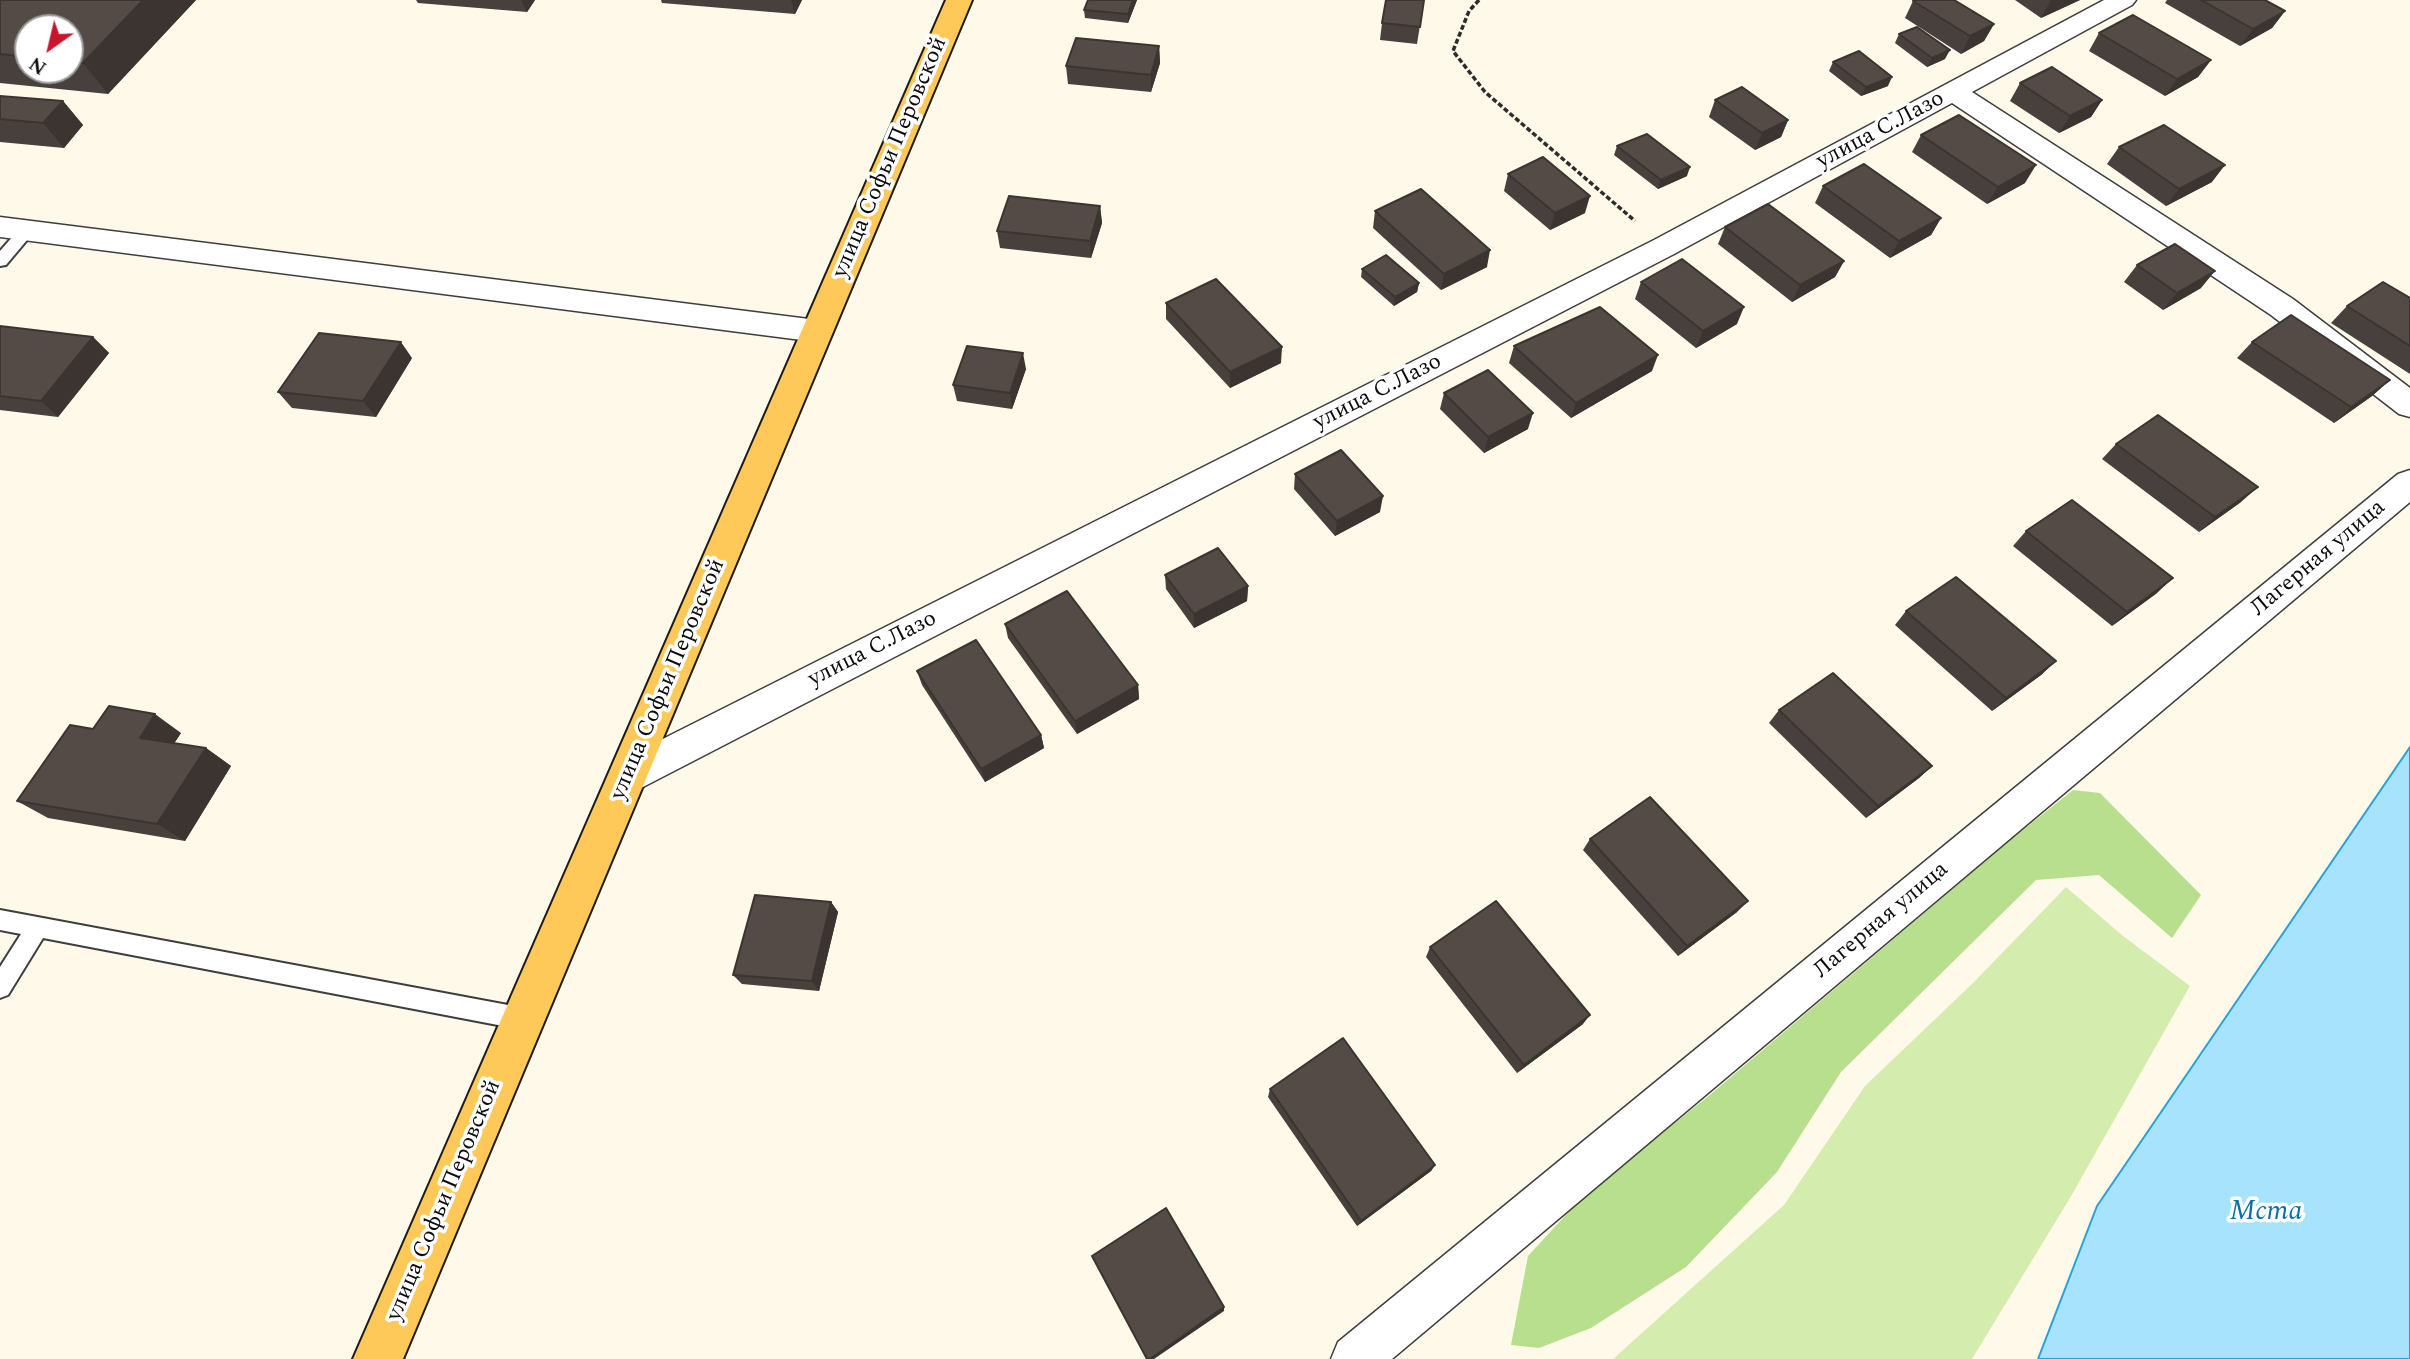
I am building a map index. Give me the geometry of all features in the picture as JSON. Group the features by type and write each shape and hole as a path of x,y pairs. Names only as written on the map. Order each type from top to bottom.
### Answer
{"main road":[{"name":"улица Софьи Перовской","path":"378,1359 959,0"}],"street":[{"name":"улица С.Лазо","path":"629,775 1664,247 2123,0"},
{"path":"1953,92 2282,307 2410,405"},
{"path":"14,228 817,331"},
{"name":"Лагерная улица","path":"1355,1359 2410,483"}],"lane":[{"path":"0,261 14,228"},
{"path":"0,920 524,1019"},
{"path":"0,987 38,927"}],"path":[{"path":"1479,0 1469,11 1453,51 1485,92 1664,247"}],"green space":[{"path":"2073,790 2100,793 2201,895 2172,938 2099,875 2036,880 1841,1072 1777,1172 1686,1267 1591,1328 1539,1348 1511,1345 1528,1256 1586,1193 1705,1099"},
{"path":"2066,887 2123,936 2190,986 2070,1198 1972,1359 1613,1359 1784,1205 1865,1086 1974,982"}],"water":[{"name":"Мста","path":"2410,747 2410,1359 2038,1359 2097,1206"}],"building":[{"path":"0,0 143,0 84,62 84,14 14,14 14,56 0,54"},
{"path":"1088,0 1133,0 1128,14 1084,10"},
{"path":"1386,0 1424,0 1420,27 1382,23"},
{"path":"1954,0 1994,24 1970,36 1913,1"},
{"path":"2201,0 2265,0 2285,11 2253,29"},
{"path":"2133,15 2211,60 2177,79 2099,33"},
{"path":"1917,27 1950,50 1932,58 1899,34"},
{"path":"1076,38 1159,46 1151,75 1066,66"},
{"path":"1859,51 1892,77 1866,87 1833,62"},
{"path":"2052,67 2102,100 2070,116 2020,83"},
{"path":"1742,87 1788,120 1762,133 1715,100"},
{"path":"0,96 63,101 43,123 0,119"},
{"path":"1959,115 2036,165 1998,187 1921,135"},
{"path":"2164,125 2225,165 2179,189 2119,147"},
{"path":"1647,134 1690,167 1661,180 1617,146"},
{"path":"1543,157 1590,196 1555,213 1508,174"},
{"path":"1864,164 1941,218 1899,241 1823,186"},
{"path":"1421,189 1490,250 1444,274 1375,211"},
{"path":"1009,196 1100,206 1090,241 997,231"},
{"path":"1768,204 1844,261 1800,285 1725,227"},
{"path":"2175,244 2215,271 2177,293 2137,265"},
{"path":"1386,255 1419,283 1395,297 1362,269"},
{"path":"1682,259 1744,307 1703,331 1641,282"},
{"path":"1216,279 1282,347 1230,372 1166,303"},
{"path":"2383,282 2410,298 2410,346 2347,306"},
{"path":"1600,307 1658,355 1576,403 1514,346"},
{"path":"2291,315 2390,380 2351,407 2252,342"},
{"path":"0,326 93,337 41,401 0,396"},
{"path":"319,333 401,342 363,401 278,392"},
{"path":"967,346 1023,353 1010,393 953,385"},
{"path":"1488,370 1533,413 1488,437 1444,393"},
{"path":"2158,415 2258,487 2215,517 2116,444"},
{"path":"1341,450 1383,496 1337,521 1295,474"},
{"path":"2072,500 2173,578 2127,612 2026,531"},
{"path":"1218,548 1248,586 1194,614 1165,575"},
{"path":"1956,577 2056,661 2006,698 1906,611"},
{"path":"1067,591 1138,685 1075,721 1005,624"},
{"path":"976,640 1041,735 981,769 917,671"},
{"path":"1833,673 1932,766 1878,806 1779,710"},
{"path":"109,706 155,714 140,738 206,748 157,824 17,801 70,725 93,729"},
{"path":"1650,797 1748,901 1687,946 1590,839"},
{"path":"755,895 831,902 812,981 733,975"},
{"path":"1496,901 1590,1015 1524,1065 1430,947"},
{"path":"1343,1038 1435,1165 1361,1221 1270,1089"},
{"path":"1166,1208 1224,1307 1147,1359 1092,1256"}]}
